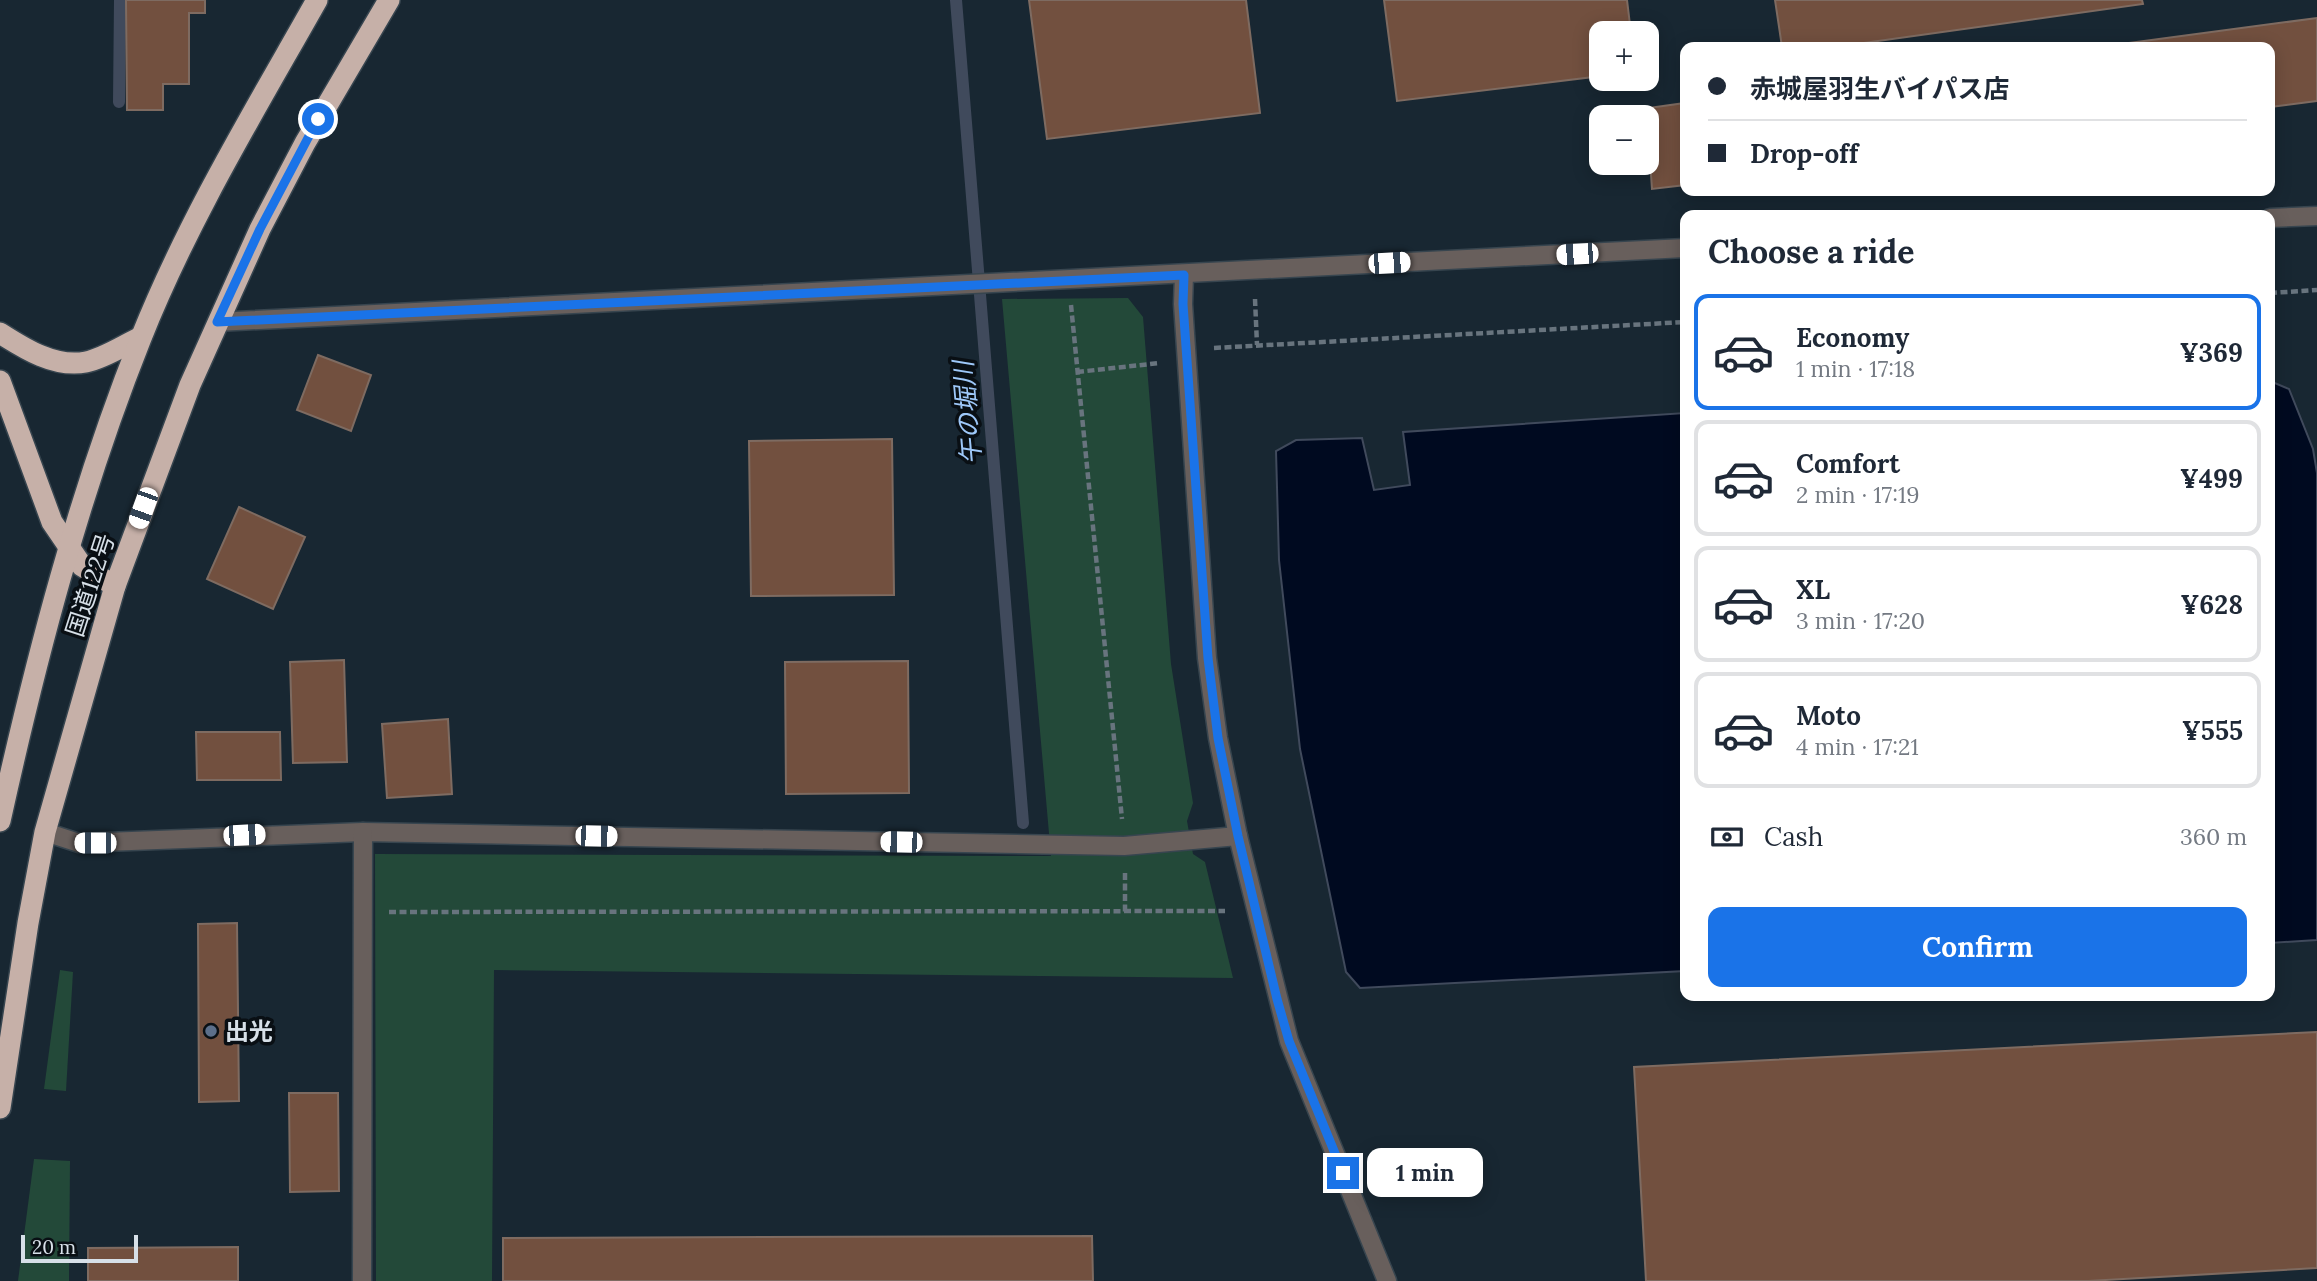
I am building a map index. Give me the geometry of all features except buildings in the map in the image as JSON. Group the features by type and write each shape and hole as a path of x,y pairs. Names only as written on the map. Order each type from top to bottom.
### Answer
{"highway":[{"name":"国道122号","path":"0,821 69,551 141,337 196,218 317,0"},
{"name":"国道122号","path":"0,1108 28,923 45,832 115,586 162,456 217,322 305,143 389,0"},
{"path":"0,333 33,353 60,362 86,362 141,337"},
{"path":"0,381 52,522 69,551 82,566 115,586"}],"street":[{"path":"2275,218 2317,216"},
{"path":"217,322 1680,248"},
{"path":"1184,275 1183,304 1208,658 1218,738 1238,836 1289,1041 1387,1281"},
{"path":"45,832 79,843 363,832 1124,846 1238,836"},
{"path":"362,1281 363,832"}],"path":[{"path":"1069,280 1124,846 1125,912"},
{"path":"1255,290 1257,345"},
{"path":"2275,293 2317,290"},
{"path":"1214,348 1680,322"},
{"path":"1077,372 1160,363"},
{"path":"362,912 1225,911"}],"green space":[{"path":"1128,298 1143,317 1171,664 1193,803 1187,821 1193,854 1205,862 1233,978 494,970 492,1281 376,1281 375,854 1051,856 1002,299"},
{"path":"60,970 73,972 66,1091 44,1089"},
{"path":"34,1159 70,1161 69,1281 18,1281"}],"water":[{"path":"2275,383 2289,389 2313,449 2317,473 2317,940 2275,943"},
{"path":"1680,413 1680,971 1360,988 1346,972 1300,749 1279,560 1276,451 1296,440 1362,438 1374,490 1410,485 1403,432"}],"waterway":[{"path":"119,102 120,0"},
{"name":"午の堀川","path":"956,0 1023,823"}],"place":[{"name":"出光","path":"211,1031"}],"route":[{"path":"318,119 260,229 217,322 1184,275 1183,304 1208,658 1218,738 1271,978 1289,1041 1343,1173"}]}
